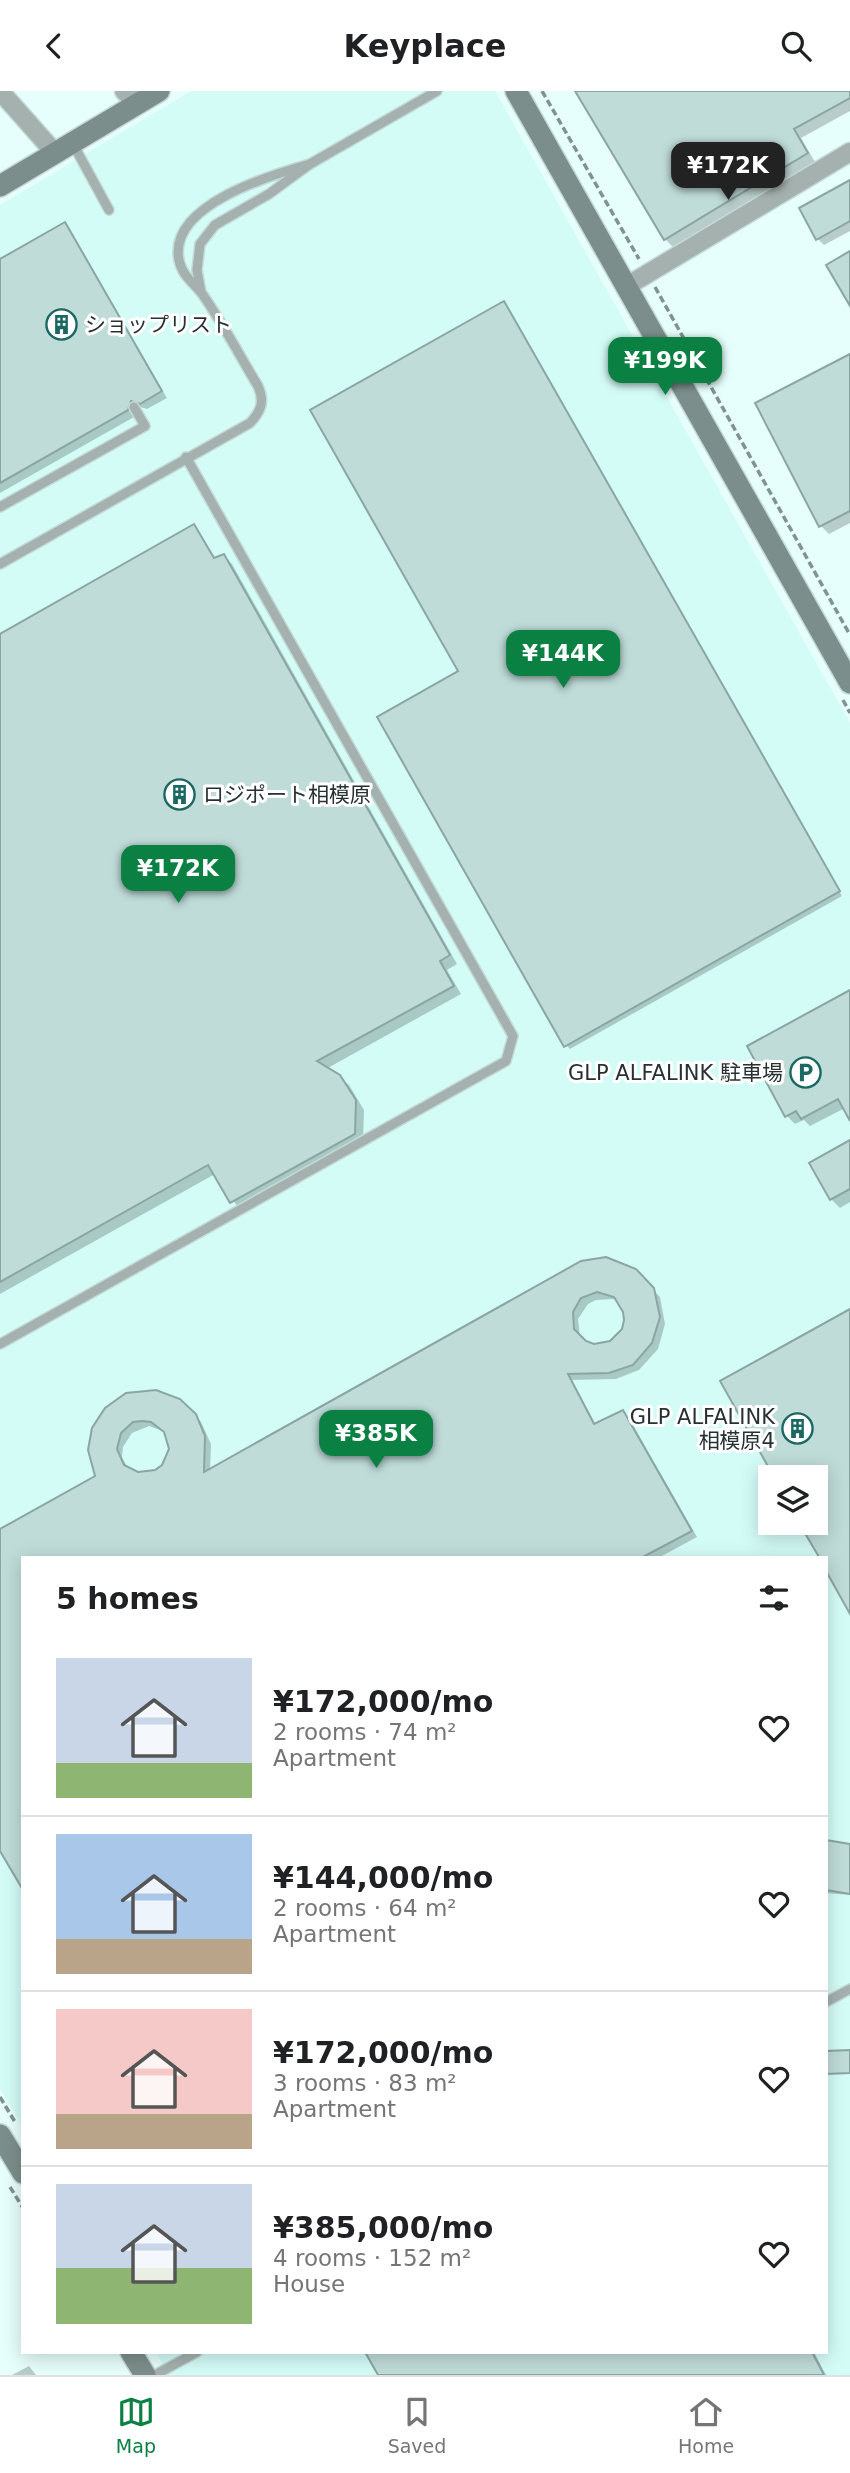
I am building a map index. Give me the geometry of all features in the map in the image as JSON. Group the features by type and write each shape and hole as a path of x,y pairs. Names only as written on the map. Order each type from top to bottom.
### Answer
{"street":[{"path":"0,91 63,148"},
{"path":"0,186 63,148 131,98 159,91"},
{"path":"516,91 849,680"},
{"path":"627,286 850,152"},
{"path":"9,2130 21,2167"},
{"path":"132,2354 145,2375"}],"lane":[{"path":"201,292 197,270 201,244 215,225 269,194 310,164 438,91"},
{"path":"63,148 109,210"},
{"path":"0,564 250,423 260,412 263,397 201,292 186,278 179,260 179,241 189,223 204,208 262,177 310,164"},
{"path":"0,507 145,426 134,407"},
{"path":"0,1344 506,1061 513,1036 186,457"},
{"path":"828,2001 850,1989"},
{"path":"155,2375 193,2354"}],"path":[{"path":"542,91 850,635"},
{"path":"0,2097 9,2130"}],"shaded area":[{"path":"191,91 495,91 850,723 850,2375 168,2375 157,2354 828,2354 828,1556 21,1556 21,2124 0,2089 0,205"}],"building":[{"path":"575,91 850,91 850,98 794,129 808,153 664,240"},
{"path":"850,180 850,221 816,240 799,208"},
{"name":"ショップリスト","path":"65,222 162,391 140,404 131,401 128,410 0,483 0,259"},
{"path":"850,251 850,306 826,265"},
{"path":"504,301 840,891 564,1047 377,717 458,671 310,410"},
{"path":"850,354 850,511 819,527 755,403"},
{"name":"ロジポート相模原","path":"194,524 214,558 224,554 450,955 440,961 454,986 317,1061 340,1075 356,1100 355,1134 230,1203 208,1165 0,1282 0,634"},
{"name":"GLP ALFALINK 駐車場","path":"850,990 850,1121 838,1099 801,1119 796,1111 785,1117 747,1046"},
{"path":"850,1140 850,1189 830,1200 809,1163"},
{"path":"606,1257 636,1269 654,1288 660,1317 652,1343 633,1365 609,1373 568,1374 594,1424 623,1410 692,1531 645,1556 21,1556 21,1887 0,1851 0,1529 95,1476 88,1450 92,1428 105,1408 126,1393 156,1390 180,1399 196,1414 205,1436 204,1472 581,1261","holes":["597,1292 614,1297 623,1312 622,1329 610,1341 594,1344 586,1341 574,1329 573,1312 581,1298","133,1422 151,1422 164,1432 169,1449 162,1465 155,1470 138,1472 124,1465 117,1449 121,1433"]},
{"name":"GLP ALFALINK 相模原4","path":"850,1309 850,1614 828,1575 828,1556 818,1556 806,1535 828,1535 828,1465 767,1465 720,1381"},
{"path":"828,1840 850,1844 850,1894 828,1890"},
{"path":"850,2050 850,2073 828,2074 828,2051"},
{"path":"366,2354 813,2354 824,2375 378,2375"}],"place":[{"name":"ショップリスト","path":"62,325"},
{"name":"ロジポート相模原","path":"180,795"},
{"name":"GLP ALFALINK 駐車場","path":"806,1073"},
{"name":"GLP ALFALINK 相模原4","path":"798,1429"}]}
